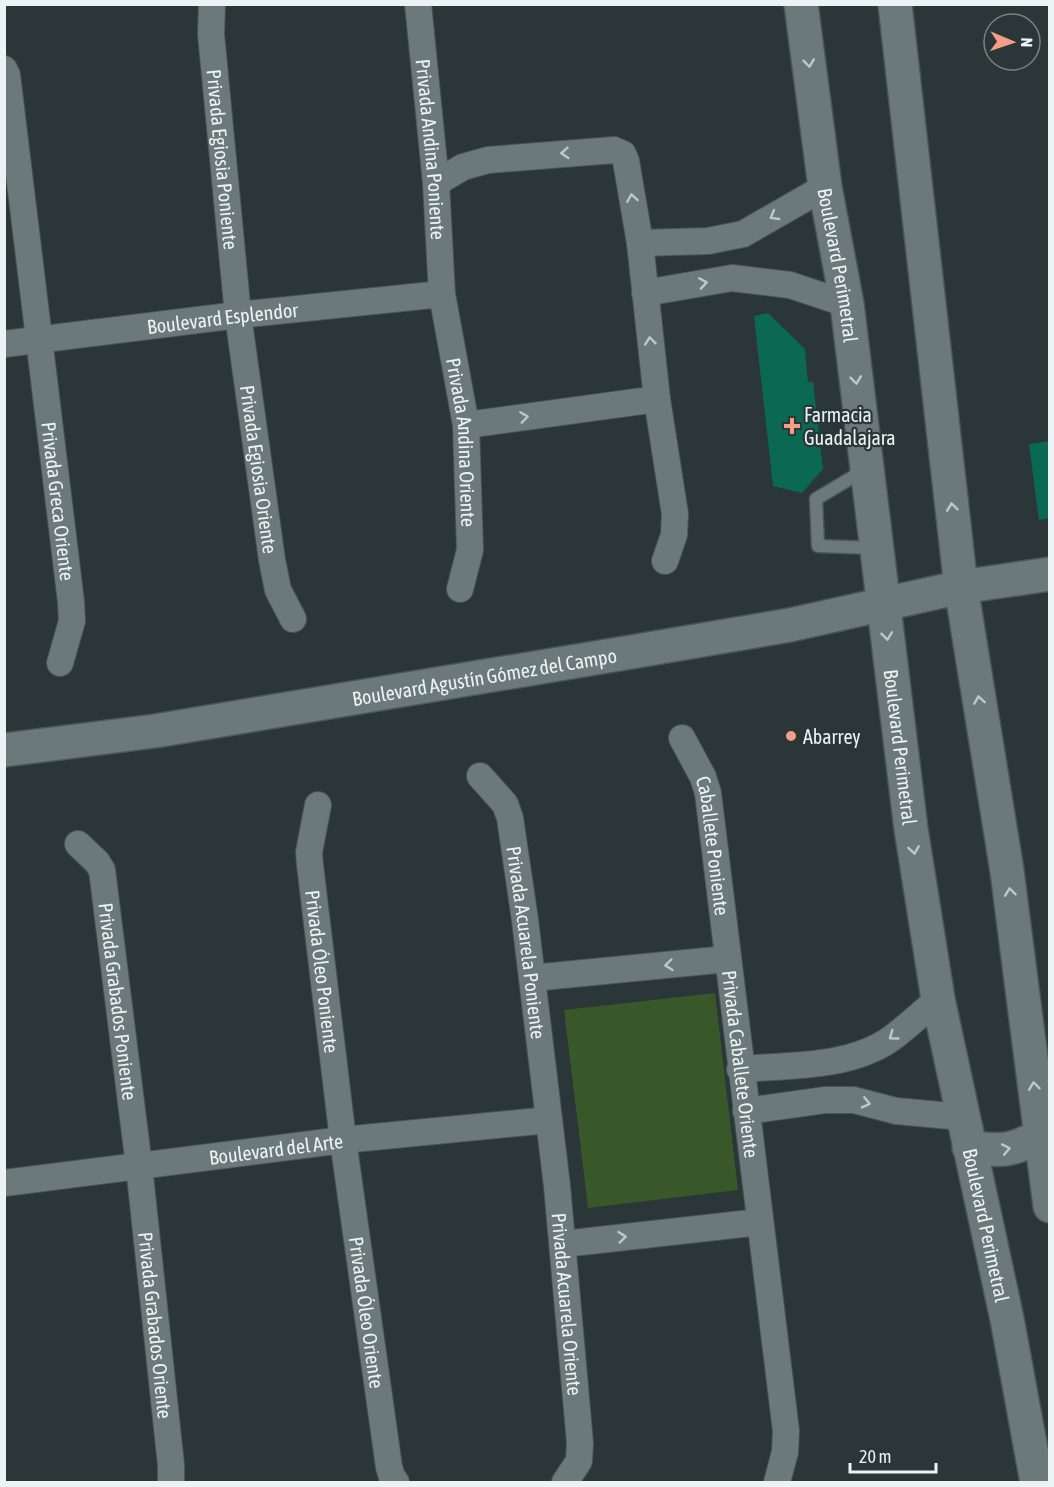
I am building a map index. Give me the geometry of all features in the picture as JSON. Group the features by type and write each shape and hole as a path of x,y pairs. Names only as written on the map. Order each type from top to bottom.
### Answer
{"street":[{"name":"Privada Egiosia Poniente","path":"212,4 211,34 238,315"},
{"name":"Privada Andina Poniente","path":"418,4 436,183 442,294"},
{"name":"Boulevard Perimetral","path":"801,4 825,188 847,304 911,829 938,999 1006,1319 1037,1482"},
{"path":"895,4 961,587 1007,871 1050,1206"},
{"name":"Privada Greca Oriente","path":"4,69 7,75 71,602 72,621 60,663"},
{"path":"436,183 463,167 488,160 614,150 623,154 640,243 657,399 675,514 674,535 665,561"},
{"path":"640,243 725,239 743,234 825,188"},
{"path":"725,239 732,279"},
{"path":"645,293 732,279 790,285 847,304"},
{"name":"Boulevard Esplendor","path":"4,344 238,315 442,294"},
{"name":"Privada Andina Oriente","path":"442,294 466,425 470,550 460,589"},
{"name":"Privada Egiosia Oriente","path":"238,315 272,560 278,590 293,619"},
{"path":"466,425 657,399"},
{"name":"Boulevard Agustín Gómez del Campo","path":"4,750 155,731 608,656 790,625 961,587 1050,574"},
{"name":"Caballete Poniente","path":"682,738 703,777 708,793 727,959"},
{"name":"Privada Acuarela Poniente","path":"480,776 505,804 510,818 549,1120"},
{"name":"Privada Óleo Poniente","path":"318,805 309,852 342,1140"},
{"name":"Privada Grabados Poniente","path":"78,844 102,870 139,1166"},
{"name":"Privada Caballete Oriente","path":"532,978 727,959 786,1431 785,1452 777,1482"},
{"path":"740,1069 819,1062 865,1052 891,1039 938,999"},
{"path":"819,1062 825,1100"},
{"path":"746,1112 825,1100 854,1100 966,1132 995,1151 1012,1149 1040,1136"},
{"name":"Boulevard del Arte","path":"4,1183 342,1140 549,1120"},
{"name":"Privada Acuarela Oriente","path":"549,1120 563,1244 580,1443 579,1461 566,1482"},
{"name":"Privada Óleo Oriente","path":"342,1140 389,1467 396,1482"},
{"name":"Privada Grabados Oriente","path":"139,1166 171,1482"},
{"path":"563,1244 759,1221"}],"lane":[{"path":"867,468 816,499 818,546 876,548"}],"green space":[{"path":"715,993 738,1190 588,1208 564,1010"}],"building":[{"name":"Farmacia Guadalajara","path":"768,313 805,349 808,382 813,382 823,469 802,493 773,486 754,316"},
{"path":"1050,441 1050,518 1039,520 1029,444"}],"place":[{"name":"Farmacia Guadalajara","path":"792,426"},
{"name":"Abarrey","path":"791,736"}]}
